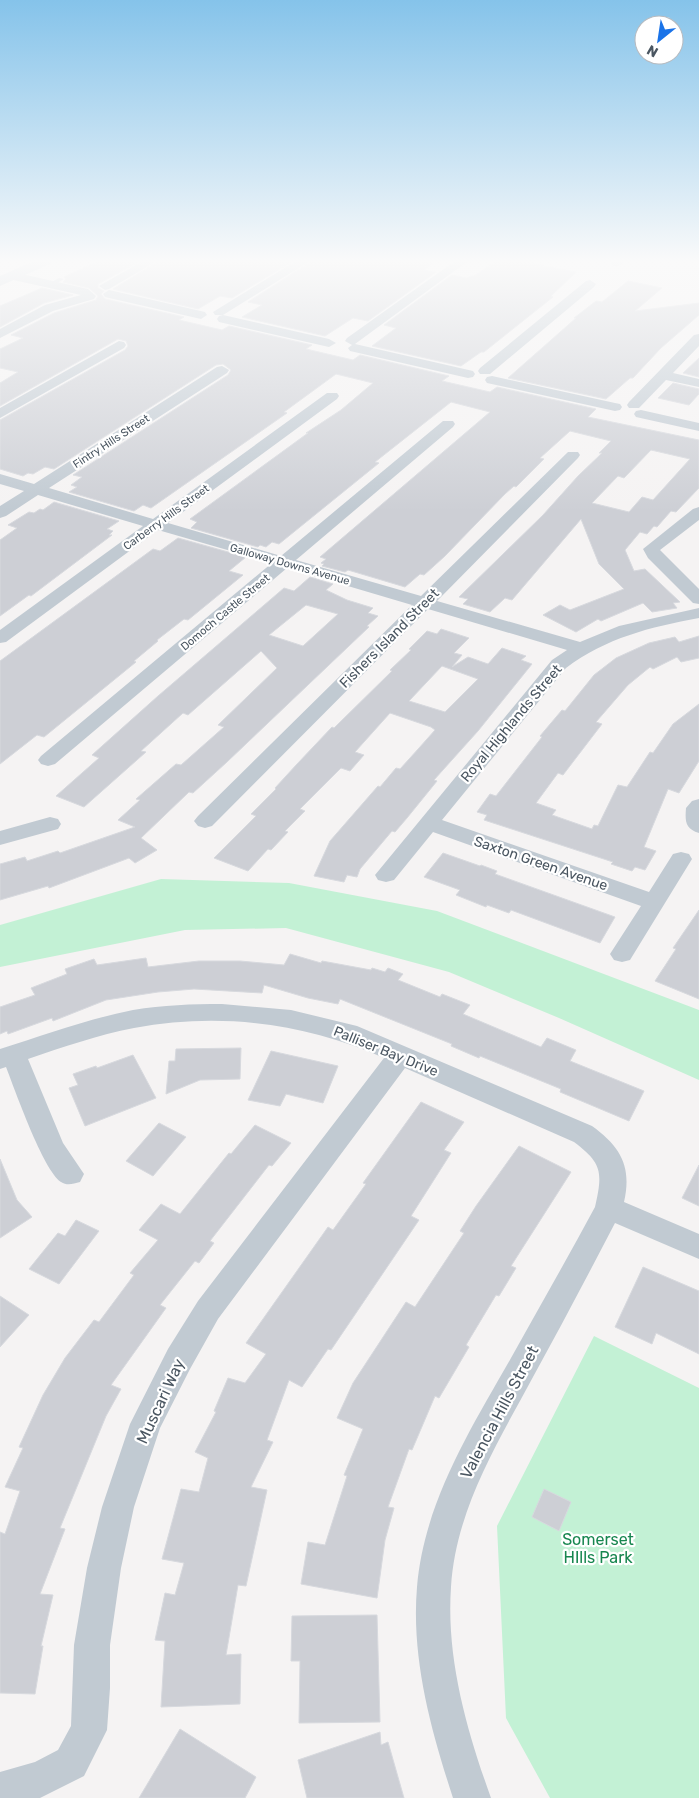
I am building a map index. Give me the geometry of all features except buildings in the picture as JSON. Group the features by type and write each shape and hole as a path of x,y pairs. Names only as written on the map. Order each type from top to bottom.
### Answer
{"street":[{"path":"0,414 118,345"},
{"path":"356,345 468,374 473,371 615,407 616,411 621,415 631,416 663,375 692,345"},
{"path":"489,375 522,345"},
{"name":"Fintry Hills Street","path":"0,513 222,370"},
{"path":"663,375 699,382"},
{"name":"Carberry Hills Street","path":"0,638 332,396"},
{"path":"637,409 699,427"},
{"name":"Domoch Castle Street","path":"48,760 448,424"},
{"name":"Fishers Island Street","path":"205,821 573,455"},
{"name":"Galloway Downs Avenue","path":"0,479 31,493"},
{"name":"Galloway Downs Avenue","path":"0,488 31,493 573,653"},
{"path":"699,512 651,549 699,599"},
{"name":"Royal Highlands Street","path":"386,876 549,676 573,653 601,638 624,630 699,612"},
{"name":"Saxton Green Avenue","path":"428,823 654,902"},
{"path":"0,838 50,824"},
{"path":"622,954 681,859"},
{"name":"Palliser Bay Drive","path":"7,1057 113,1025 151,1016 204,1012 252,1014 336,1029 401,1055 583,1134 598,1144 609,1157"},
{"name":"Muscari Way","path":"0,1791 41,1779 71,1763 89,1730 92,1688 92,1645 104,1568 118,1507 146,1424 179,1359 213,1302 401,1055"},
{"path":"7,1057 52,1148 70,1174"},
{"name":"Valencia Hills Street","path":"472,1798 456,1753 442,1695 436,1652 434,1602 437,1558 446,1521 477,1447 609,1208 614,1182 614,1170 609,1157"},
{"path":"609,1208 699,1247"}],"green space":[{"path":"161,879 289,883 437,911 699,1010 699,1080 449,972 286,928 185,930 0,967 0,925"},
{"name":"Somerset HIlls Park","path":"594,1336 699,1388 699,1798 550,1798 506,1718 497,1526"}]}
